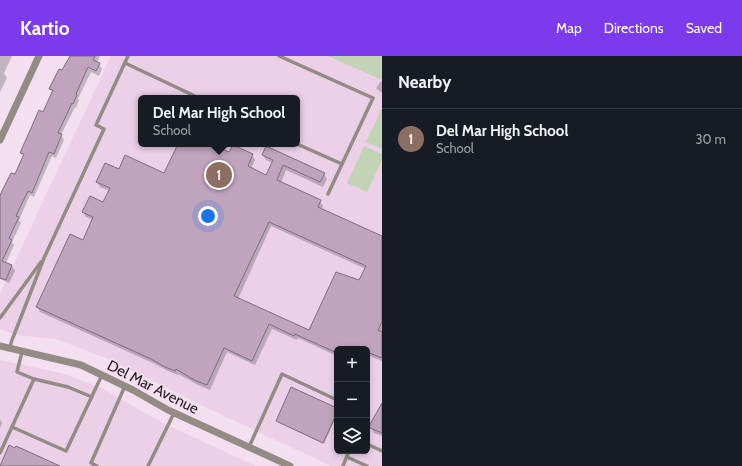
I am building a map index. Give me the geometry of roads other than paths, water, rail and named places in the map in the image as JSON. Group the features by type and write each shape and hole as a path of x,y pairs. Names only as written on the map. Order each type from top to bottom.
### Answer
{"street":[{"path":"0,140 40,56"},
{"name":"Del Mar Avenue","path":"0,346 81,365 125,386 174,413 290,466"}],"lane":[{"path":"9,349 44,258 104,129 96,125 128,56"},
{"path":"280,56 373,98 328,194"},
{"path":"125,63 193,95"},
{"path":"300,145 342,164"},
{"path":"0,318 44,258"},
{"path":"22,352 17,372 34,379 68,387 92,397"},
{"path":"249,447 282,374 334,399"},
{"path":"12,427 66,452 102,375"},
{"path":"0,453 34,379"},
{"path":"97,466 91,463 125,386"},
{"path":"148,466 174,413"},
{"path":"370,445 382,451"},
{"path":"343,466 348,454"},
{"path":"347,457 367,466"}],"place":[{"name":"Del Mar High School","path":"219,175"}]}
